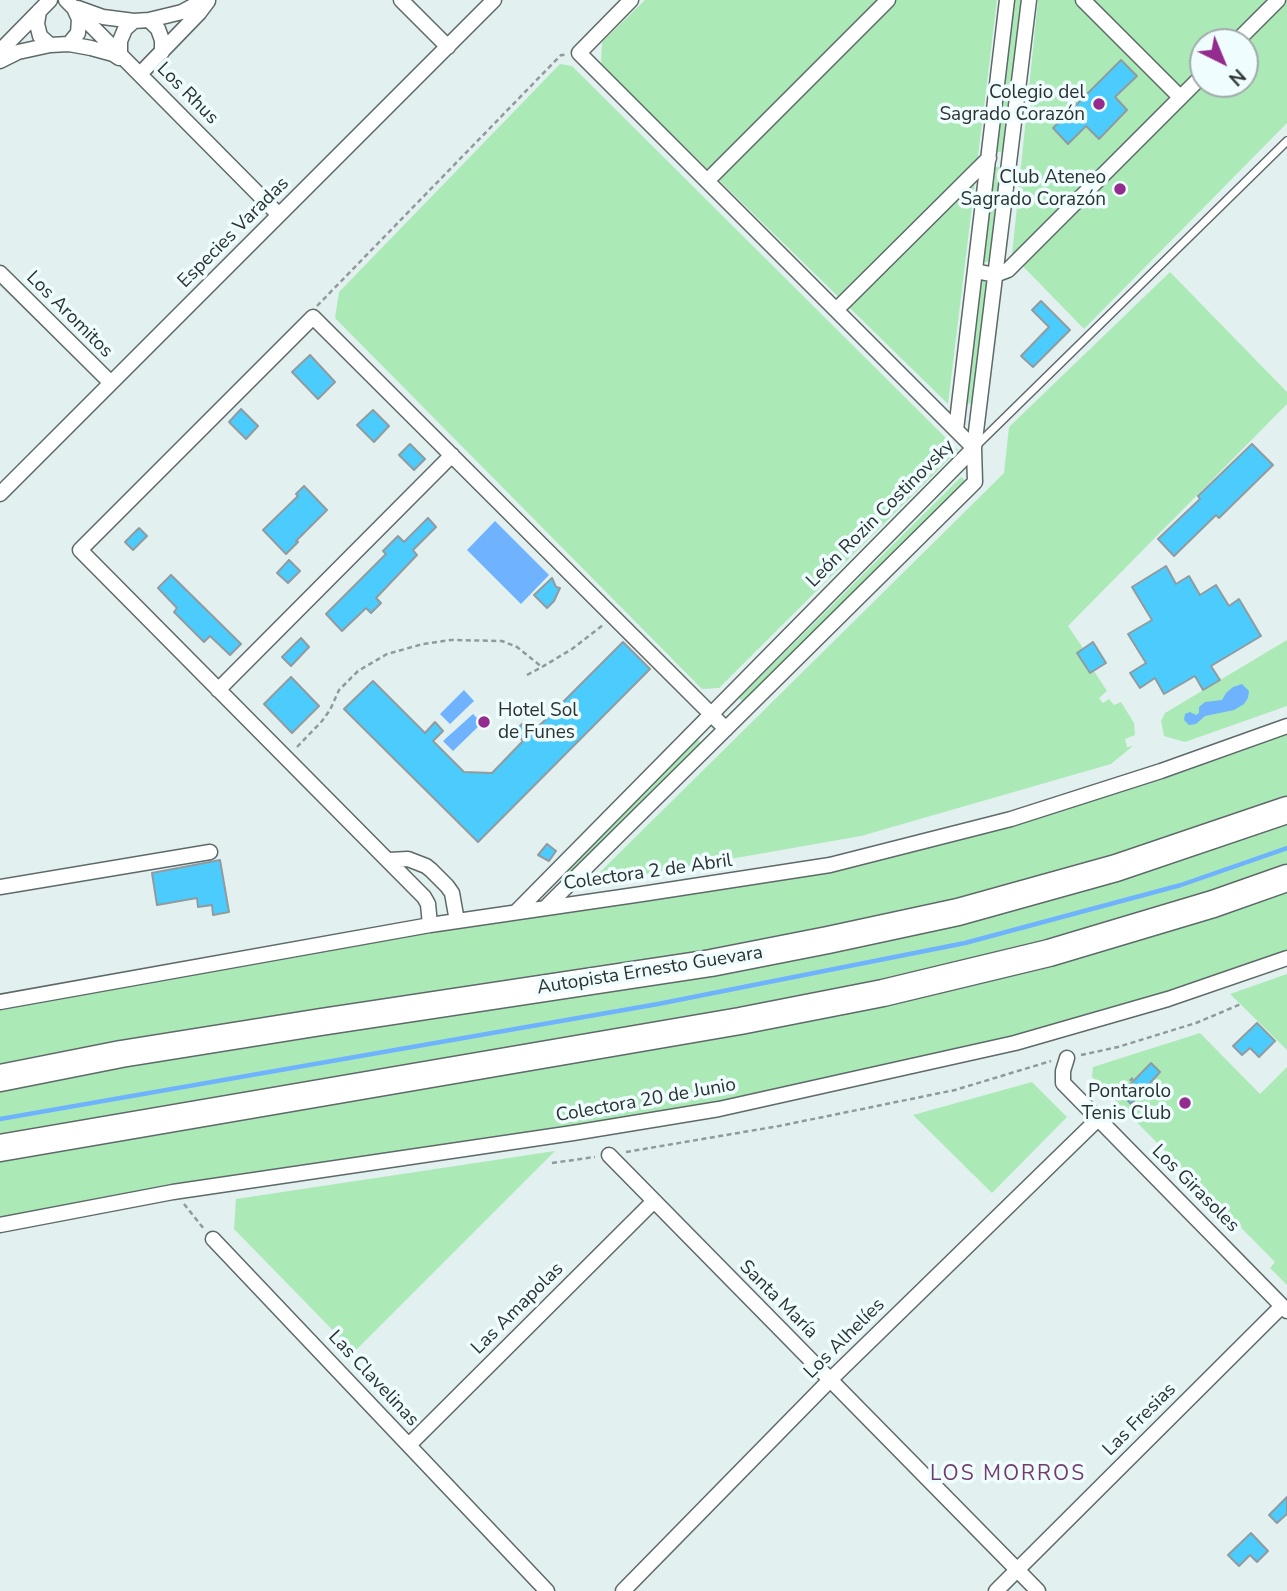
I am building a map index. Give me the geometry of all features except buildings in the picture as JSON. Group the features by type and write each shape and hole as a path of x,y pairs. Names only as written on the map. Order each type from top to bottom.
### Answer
{"highway":[{"name":"Autopista Ernesto Guevara","path":"0,1078 121,1054 711,963 828,940 958,912 1116,868 1287,810"},
{"path":"0,1148 740,1021 883,993 1049,953 1213,904 1287,878"}],"street":[{"path":"0,51 50,0"},
{"path":"70,3 103,17 149,20 182,12 206,0"},
{"path":"0,61 18,52 69,44 113,54 136,70 162,52 199,13 206,0"},
{"path":"401,0 448,47"},
{"name":"Especies Varadas","path":"0,494 494,0"},
{"path":"631,0 579,53 974,448"},
{"path":"707,181 888,0"},
{"path":"956,430 1007,0"},
{"path":"974,448 1029,0"},
{"path":"1083,0 1180,97"},
{"path":"1250,28 1278,0"},
{"path":"69,44 78,33 79,19 70,3"},
{"name":"Los Rhus","path":"70,3 279,215"},
{"path":"39,11 37,24 40,36 50,45"},
{"path":"120,55 120,41 125,29 134,20"},
{"path":"149,20 158,29 162,52"},
{"path":"975,271 995,275 1007,270 1189,88"},
{"path":"836,310 988,158"},
{"path":"988,158 1009,163"},
{"name":"Los Aromitos","path":"0,273 111,383"},
{"path":"430,925 427,901 389,860 80,550 313,317 726,729"},
{"name":"León Rozin Costinovsky","path":"516,912 974,448"},
{"name":"León Rozin Costinovsky","path":"546,907 975,482 974,448"},
{"path":"218,690 452,455"},
{"name":"Colectora 2 de Abril","path":"0,1002 430,925 830,865 1011,819 1161,771 1287,726"},
{"path":"0,887 210,852"},
{"path":"389,860 408,859 426,866 452,893 457,921"},
{"name":"Colectora 20 de Junio","path":"0,1225 173,1192 719,1109 1015,1043 1168,999 1287,958"},
{"name":"Los Girasoles","path":"1067,1058 1063,1083 1284,1308"},
{"name":"Los Alhelíes","path":"623,1591 830,1380 1098,1119"},
{"name":"Santa María","path":"608,1155 1038,1591"},
{"name":"Las Amapolas","path":"409,1445 654,1200"},
{"name":"Las Clavelinas","path":"213,1239 547,1591"},
{"name":"Las Fresias","path":"996,1591 1284,1308"}],"lane":[{"path":"974,448 1287,141"}],"path":[{"path":"313,317 318,304 561,55 579,53"},
{"path":"527,675 572,649 614,617"},
{"path":"286,758 322,721 339,690 358,671 387,654 451,640 502,641 517,647 542,667"},
{"path":"552,1163 779,1126 955,1090 1044,1063 1118,1047 1196,1023 1241,1004"},
{"path":"1124,1087 1133,1078"},
{"path":"173,1192 213,1239"}],"green space":[{"path":"645,0 997,0 948,404 601,65 602,42"},
{"path":"1013,0 1022,0 1004,149 997,152 994,149"},
{"name":"Club Ateneo Sagrado Corazón","path":"1038,0 1287,0 1287,123 1084,329 1012,255"},
{"path":"560,64 572,66 958,450 719,688 702,689 335,318 339,292"},
{"path":"995,167 1002,171 990,261 986,262 982,261 992,172"},
{"path":"1170,272 1287,392 1287,404 1068,626 1083,648 1077,653 1089,673 1094,671 1107,691 1099,698 1103,703 1109,699 1114,705 1121,702 1134,723 1135,735 1125,739 1127,747 1133,746 1111,764 861,836 588,884 1004,473 1009,427"},
{"path":"984,280 987,285 973,404 964,403 979,282"},
{"path":"961,477 966,481 743,702 739,698"},
{"path":"1287,640 1287,706 1185,742 1164,736 1161,721 1165,713"},
{"path":"1287,726 1287,958 1168,999 719,1109 0,1225 0,1002 830,865 1011,819"},
{"path":"697,739 701,743 564,882 560,878"},
{"path":"1287,974 1287,1050 1230,994"},
{"path":"1200,1033 1260,1094 1287,1067 1287,1285 1270,1268 1275,1262 1092,1077 1093,1067"},
{"path":"1032,1082 1067,1117 992,1193 913,1115"},
{"path":"555,1151 354,1352 234,1229 236,1199"}],"water":[{"path":"495,521 549,575 521,604 467,550"},
{"path":"1242,684 1249,691 1244,704 1234,710 1205,716 1196,724 1189,725 1184,720 1185,714 1190,712 1196,715 1205,702 1222,700 1233,687"},
{"path":"464,690 474,701 450,724 440,714"},
{"path":"473,714 482,723 453,751 443,741"}],"waterway":[{"path":"0,1119 658,1004 965,943 1181,885 1287,848"}],"place":[{"name":"Colegio del Sagrado Corazón","path":"1099,104"},
{"name":"Club Ateneo Sagrado Corazón","path":"1120,189"},
{"name":"Hotel Sol de Funes","path":"484,722"},
{"name":"Pontarolo Tenis Club","path":"1185,1103"}],"district":[{"name":"LOS MORROS","path":"1008,1475"}]}
